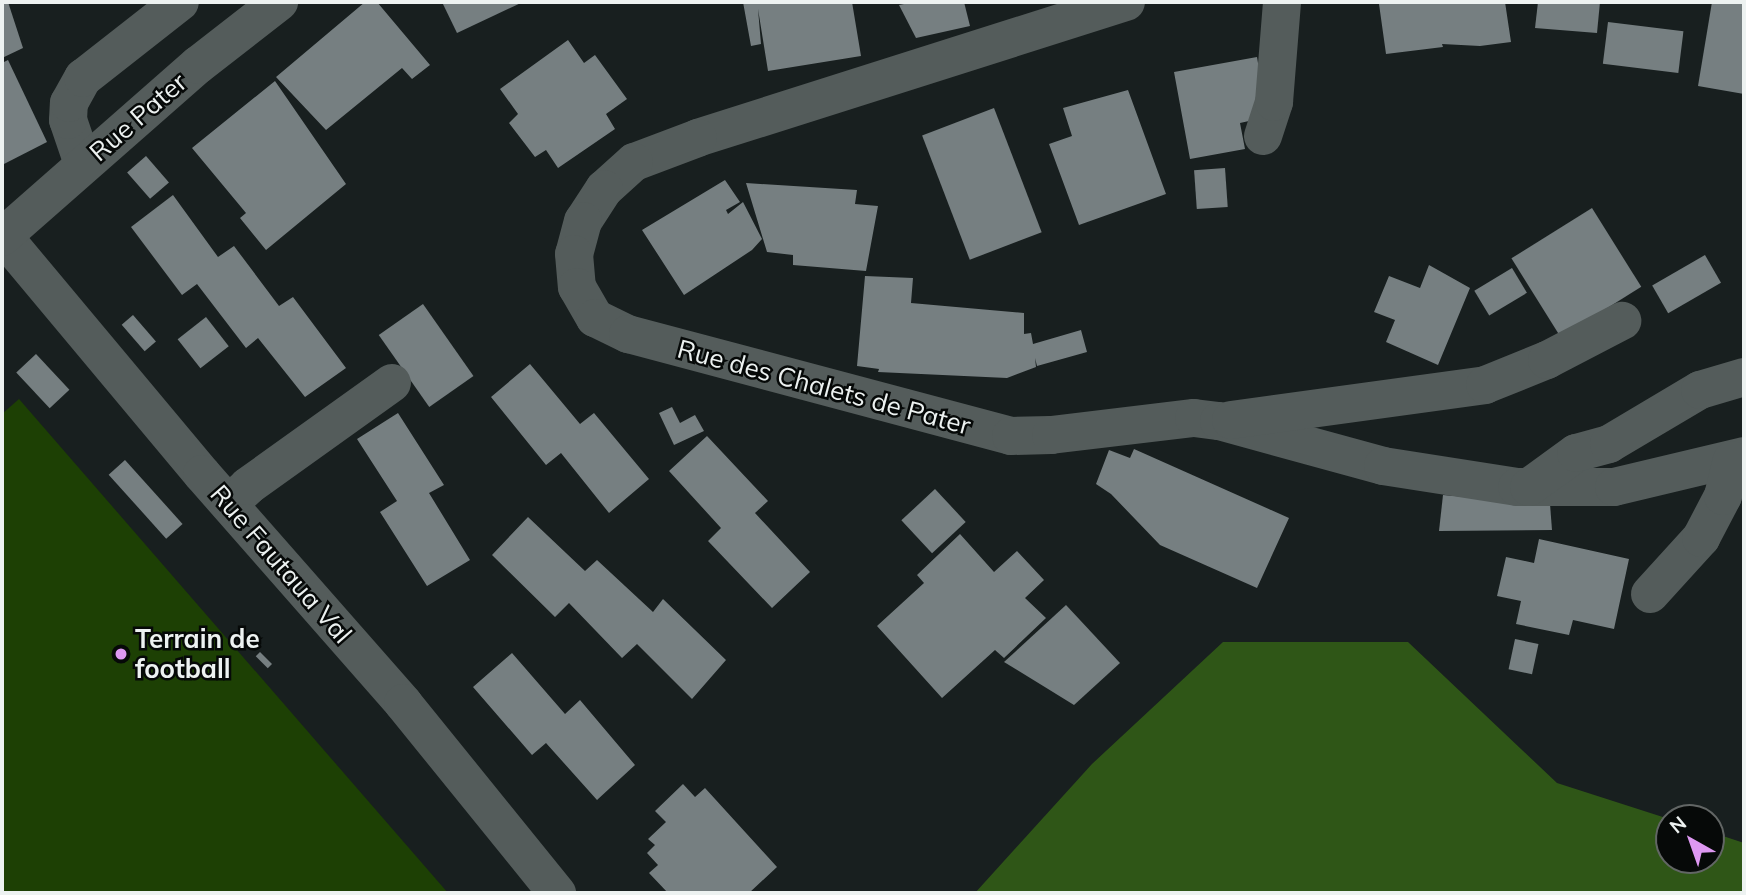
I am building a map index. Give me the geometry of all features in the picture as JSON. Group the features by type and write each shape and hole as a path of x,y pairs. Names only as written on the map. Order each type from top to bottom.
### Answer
{"street":[{"path":"83,164 68,120 69,103 83,78 180,2"},
{"name":"Rue Pater","path":"3,237 83,164 279,2"},
{"name":"Rue des Chalets de Pater","path":"1126,2 698,138 634,162 604,189 583,221 573,254 577,288 595,318 628,334 1011,436 1051,435 1194,418 1222,422 1383,466 1529,487 1615,487 1738,458"},
{"path":"1263,136 1274,102 1282,2"},
{"name":"Rue Fautaua Val","path":"3,237 229,504 404,704 556,893"},
{"path":"1222,422 1292,409 1485,385 1547,359 1622,321"},
{"path":"1529,487 1576,453 1609,444 1700,390 1744,377"},
{"path":"229,504 257,479 392,383"},
{"path":"1650,594 1701,538 1723,496 1738,458"}],"green space":[{"name":"Terrain de football","path":"19,399 448,893 2,893 2,414"},
{"path":"1223,642 1408,642 1557,783 1655,814 1655,874 1725,874 1725,837 1744,843 1744,893 975,893 1092,764"}],"building":[{"path":"2,2 8,2 23,48 2,58"},
{"path":"365,2 377,2 430,65 412,79 402,68 326,130 276,77"},
{"path":"442,2 523,2 457,33"},
{"path":"743,2 852,2 861,56 768,71 758,9 761,44 751,46"},
{"path":"914,2 964,2 970,26 916,38 899,5"},
{"path":"1505,2 1511,42 1480,46 1442,44 1443,47 1386,54 1379,4"},
{"path":"1538,2 1600,2 1597,33 1535,28"},
{"path":"1712,2 1744,2 1744,94 1698,86"},
{"path":"1608,22 1683,31 1678,73 1603,64"},
{"path":"568,40 584,63 595,55 627,99 606,114 615,129 558,168 546,150 535,157 509,123 518,114 500,89"},
{"path":"1257,57 1267,117 1240,123 1245,149 1190,159 1174,72"},
{"path":"8,60 47,142 2,165 2,63"},
{"path":"275,81 346,184 266,250 240,218 246,213 192,148"},
{"path":"1128,90 1166,194 1079,225 1049,144 1072,136 1063,108"},
{"path":"994,108 1042,232 970,260 922,136"},
{"path":"146,156 169,182 150,199 127,172"},
{"path":"1225,168 1228,207 1197,209 1194,170"},
{"path":"725,180 740,202 726,210 728,214 743,202 762,239 752,250 684,295 642,230"},
{"path":"746,183 857,190 855,204 878,206 866,271 793,265 793,255 767,252"},
{"path":"173,195 218,257 234,246 279,306 293,297 346,368 305,397 258,338 246,348 197,284 182,295 131,227"},
{"path":"1592,208 1641,287 1561,337 1511,258"},
{"path":"1705,255 1721,283 1668,313 1652,286"},
{"path":"1429,265 1470,288 1438,365 1386,342 1395,320 1374,312 1389,276 1420,288"},
{"path":"1512,268 1527,293 1489,316 1474,291"},
{"path":"865,276 913,278 911,303 1024,313 1024,334 1031,333 1033,344 1081,330 1087,352 1037,366 1035,358 1036,367 1007,378 878,372 879,369 857,366"},
{"path":"423,304 473,376 429,407 379,335"},
{"path":"133,315 156,341 145,351 122,325"},
{"path":"206,317 229,346 200,368 178,339"},
{"path":"36,354 69,390 50,408 16,372"},
{"path":"530,364 580,424 594,413 649,479 609,513 561,453 546,465 491,397"},
{"path":"672,407 680,423 695,415 704,431 674,445 659,413"},
{"path":"398,413 444,485 429,493 470,560 427,586 380,512 397,501 357,439"},
{"path":"707,436 768,501 755,513 810,572 772,608 708,541 721,528 669,471"},
{"path":"1134,449 1289,518 1257,588 1160,545 1111,494 1096,484 1109,450 1130,458"},
{"path":"125,460 183,524 166,539 109,475"},
{"path":"935,489 966,522 932,553 901,520"},
{"path":"1443,495 1550,504 1552,530 1439,531"},
{"path":"528,517 585,571 597,560 653,612 663,599 726,660 692,699 637,644 622,658 569,603 555,617 492,555"},
{"path":"960,534 994,572 1017,551 1044,580 1025,598 1046,618 1004,658 995,650 942,698 877,626 924,583 917,575"},
{"path":"1539,539 1629,559 1614,629 1573,620 1569,635 1516,624 1521,601 1497,596 1506,557 1534,563"},
{"path":"1066,605 1120,663 1074,705 1004,662"},
{"path":"1515,639 1538,644 1532,674 1509,669"},
{"path":"260,652 272,664 268,668 256,656"},
{"path":"512,653 565,714 580,700 635,765 597,800 546,743 532,755 473,687"},
{"path":"683,784 695,797 705,788 777,867 749,893 668,893 649,873 658,865 647,853 655,845 648,839 666,822 655,811"}],"place":[{"name":"Terrain de football","path":"121,654"}]}
